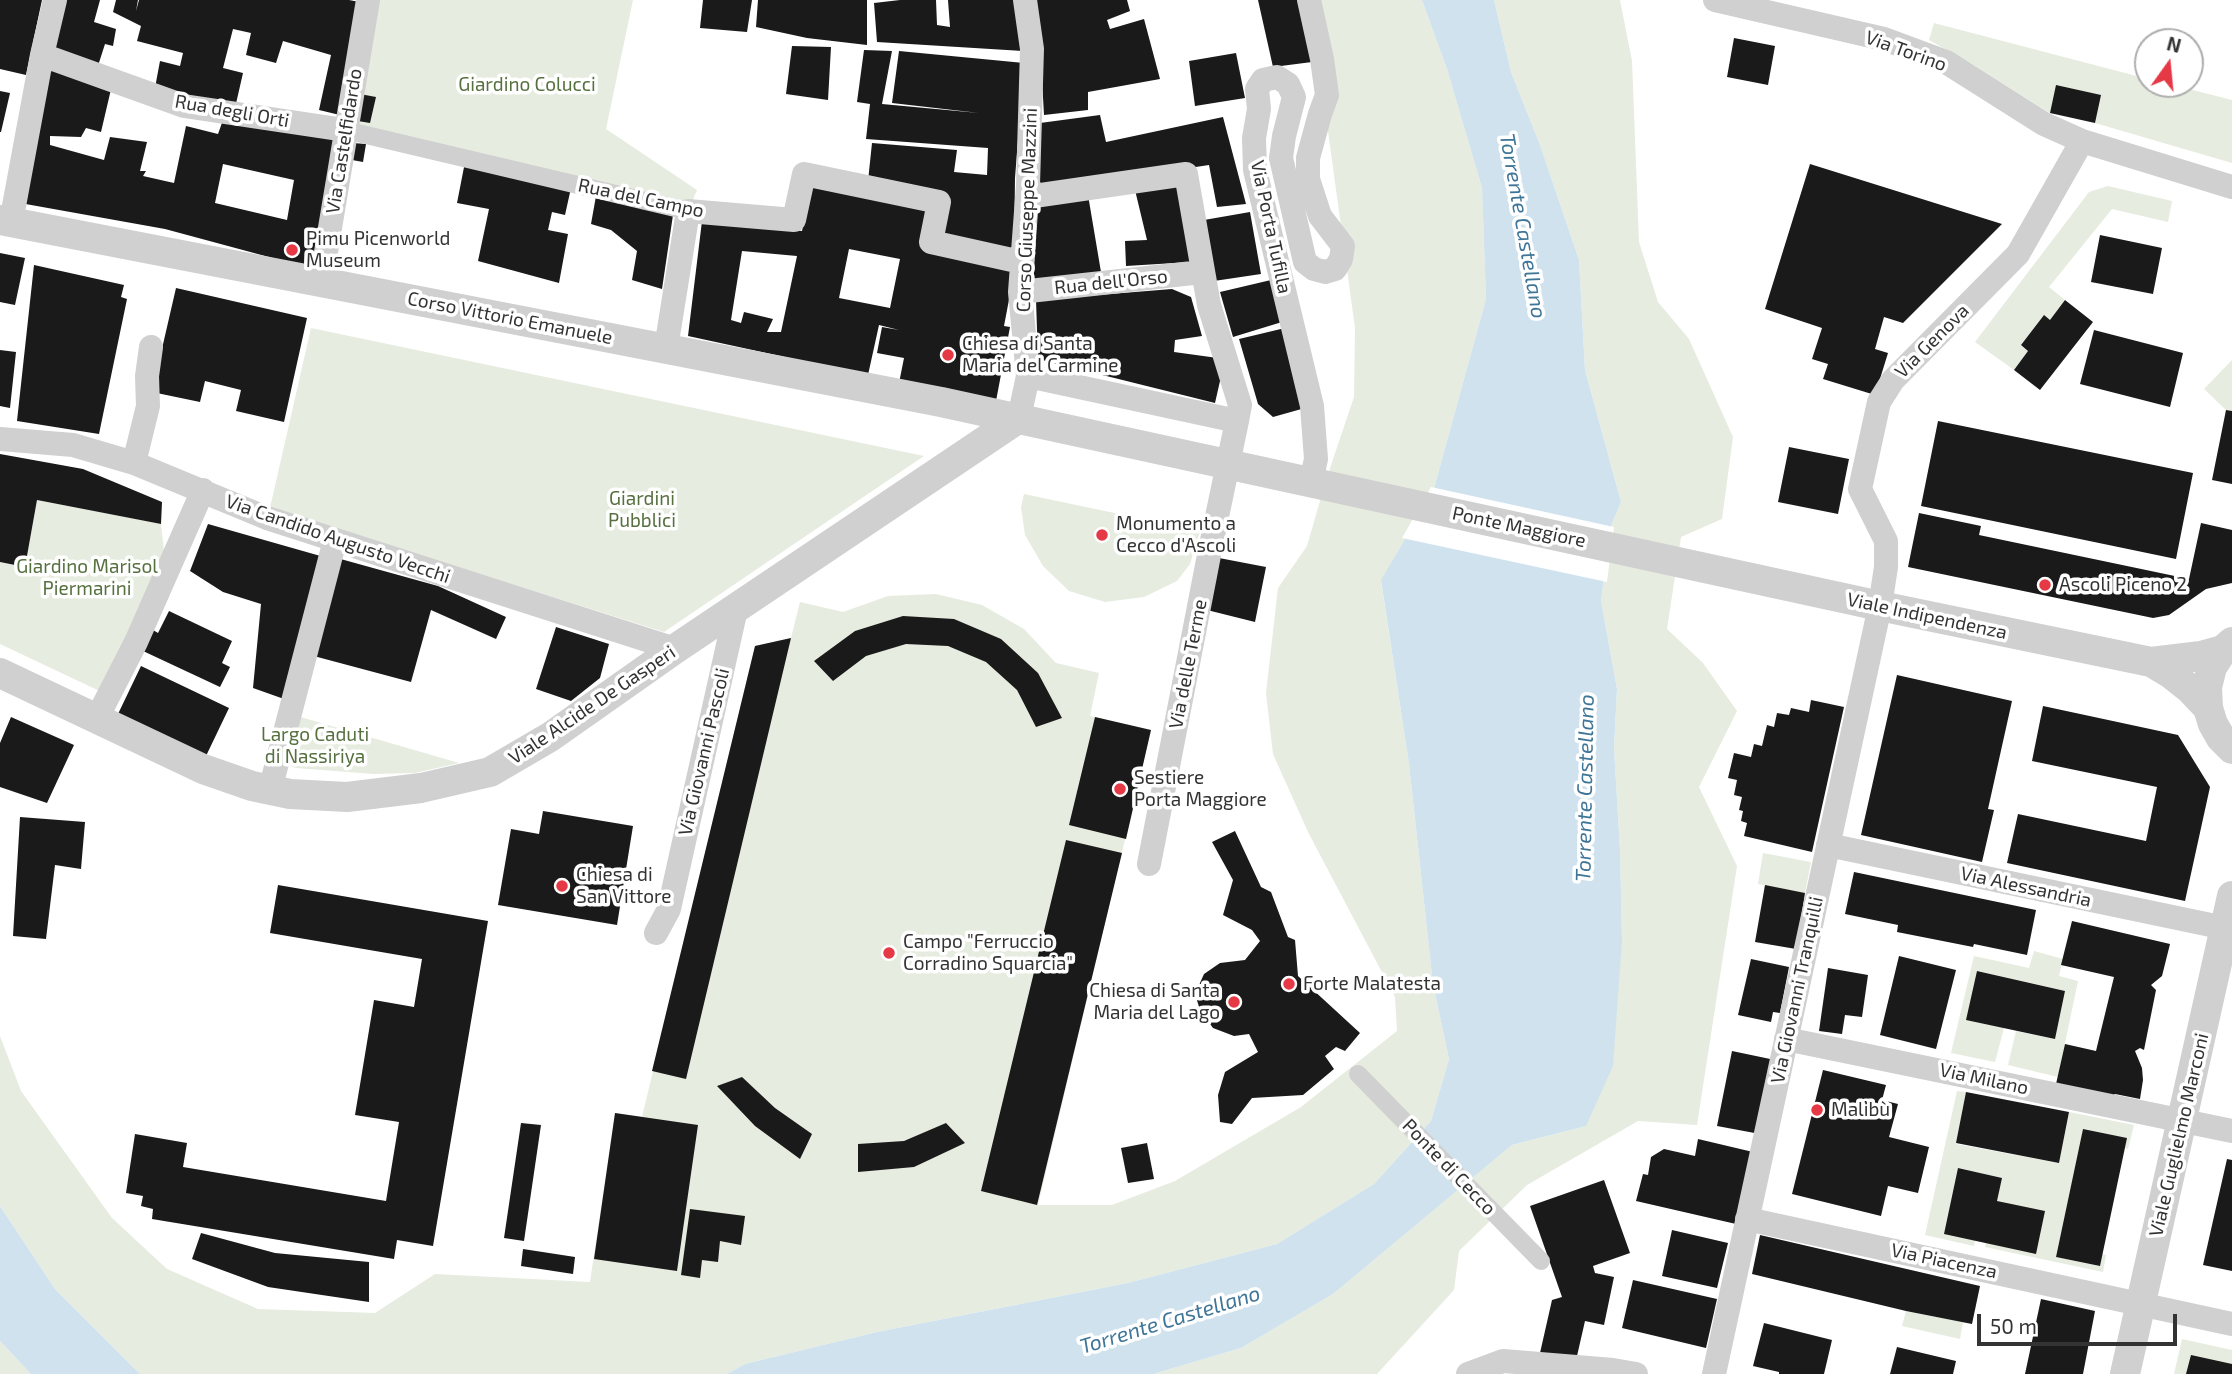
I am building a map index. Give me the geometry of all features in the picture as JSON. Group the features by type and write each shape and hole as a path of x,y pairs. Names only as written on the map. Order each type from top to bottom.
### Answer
{"street":[{"path":"6,221 55,0"},
{"name":"Via Castelfidardo","path":"321,282 368,0"},
{"name":"Corso Giuseppe Mazzini","path":"1019,418 1028,376 1020,292 1028,185 1032,49 1025,0"},
{"name":"Via Porta Tufilla","path":"1309,0 1327,95 1308,158 1308,179 1320,216 1343,246 1341,259 1335,269 1325,272 1314,269 1305,262 1281,158 1294,97 1288,84 1277,77 1263,79 1257,89 1259,109 1254,138 1255,170 1312,406 1316,459 1322,485"},
{"name":"Via Torino","path":"1715,0 1884,39 1946,62 2044,124 2082,141 2232,187"},
{"name":"Rua degli Orti","path":"42,55 184,106 345,130"},
{"name":"Rua del Campo","path":"345,130 688,211 794,220 804,174 939,202 931,242 1021,262"},
{"name":"Via Genova","path":"1880,606 1886,567 1886,541 1860,489 1879,402 1893,380 2018,254 2082,141"},
{"name":"Via delle Terme","path":"1028,185 1034,196 1186,174 1209,305 1240,405 1149,864"},
{"path":"666,348 688,211"},
{"name":"Corso Vittorio Emanuele","path":"6,221 1019,418 1228,464"},
{"name":"Rua dell'Orso","path":"1020,292 1202,272"},
{"path":"134,463 148,406 147,376 151,347"},
{"path":"1028,376 1237,421"},
{"name":"Viale Alcide De Gasperi","path":"0,673 203,769 270,790 290,794 346,797 421,788 490,772 550,737 675,649 1019,418"},
{"name":"Via Candido Augusto Vecchi","path":"0,439 74,445 134,463 267,518 675,649"},
{"name":"Ponte Maggiore","path":"1228,464 1704,567"},
{"path":"96,720 136,642 202,490"},
{"path":"270,790 335,540"},
{"name":"Viale Indipendenza","path":"1704,567 2151,662 2201,656 2228,646"},
{"name":"Via Giovanni Tranquilli","path":"1714,1374 1880,606"},
{"name":"Via Giovanni Pascoli","path":"656,933 669,909 736,609"},
{"name":"Viale Indipendenza","path":"2228,646 2212,667 2207,687 2208,708 2213,724 2221,738 2232,749"},
{"name":"Viale Indipendenza","path":"2151,662 2190,689 2208,708"},
{"name":"Via Alessandria","path":"1828,845 2225,928"},
{"name":"Viale Guglielmo Marconi","path":"2125,1374 2232,896"},
{"name":"Via Milano","path":"1786,1039 2232,1131"},
{"name":"Ponte di Cecco","path":"1358,1074 1541,1261"},
{"name":"Via Piacenza","path":"1747,1219 2232,1324"},
{"path":"1468,1374 1503,1361 1552,1370 1613,1370 1636,1374"}],"green space":[{"name":"Giardino Colucci","path":"368,0 633,0 606,129 697,190 688,211 345,130"},
{"path":"1310,0 1422,0 1447,69 1482,188 1486,299 1433,492 1381,581 1409,764 1433,984 1449,1059 1431,1121 1374,1184 1277,1244 1128,1283 877,1332 745,1364 727,1374 140,1374 55,1289 0,1206 0,1036 21,1091 112,1218 167,1269 258,1309 375,1313 435,1274 590,1282 615,1113 642,1117 755,646 791,638 800,602 843,612 888,596 936,594 982,605 1024,629 1056,663 1099,673 1090,716 1151,730 1038,1205 1112,1205 1175,1181 1301,1107 1397,1031 1395,997 1308,832 1273,754 1266,693 1278,588 1307,546 1354,397 1355,328"},
{"path":"1494,0 1620,0 1632,61 1639,242 1658,302 1689,339 1733,437 1722,519 1681,537 1667,629 1703,663 1737,711 1699,787 1737,866 1697,1125 1638,1121 1527,1185 1459,1251 1454,1290 1377,1374 1153,1374 1241,1348 1333,1294 1512,1145 1586,1126 1622,940 1614,748 1617,689 1601,601 1610,528 1621,502 1585,370 1579,260 1540,145 1511,72"},
{"path":"1934,23 2134,75 2134,98 2204,98 2204,93 2232,100 2232,163 2095,123 2100,95 2057,85 2050,113 1929,40"},
{"path":"2108,186 2172,201 2168,222 2112,209 2049,287 2065,300 2050,320 2043,316 2021,345 2028,351 2014,370 1975,342 2089,192"},
{"name":"Giardini Pubblici","path":"311,328 924,456 664,632 270,508"},
{"path":"2232,360 2232,411 2226,410 2204,389"},
{"path":"1024,494 1200,531 1190,564 1177,581 1144,597 1105,602 1069,591 1043,566 1025,535 1021,507"},
{"name":"Giardino Marisol Piermarini","path":"37,500 161,524 165,560 108,695 0,644 0,562 25,567"},
{"name":"Largo Caduti di Nassiriya","path":"297,716 459,763 415,773 374,774 296,768 284,764"},
{"path":"1763,853 1811,862 1805,893 1758,884"},
{"path":"2034,951 2063,959 2059,976 2078,981 2058,1077 2008,1065 2016,1031 2055,1039 2065,991 1978,971 2004,1028 1995,1062 1951,1053 1974,956 2029,968"},
{"path":"1957,1091 1966,1092 1956,1144 2059,1163 2069,1112 2134,1125 2128,1149 2125,1148 2126,1138 2083,1129 2056,1257 2099,1266 2102,1254 2106,1255 2103,1272 1985,1247 2001,1178 1959,1168 1975,1240 1974,1246 1925,1235"},
{"path":"1906,1311 1963,1322 1960,1339 1902,1326"},
{"path":"2182,1339 2232,1350 2232,1364 2174,1374"},
{"path":"0,1341 31,1374 0,1374"}],"water":[{"name":"Torrente Castellano","path":"1422,0 1494,0 1511,72 1540,145 1579,260 1585,370 1621,502 1610,528 1601,601 1617,689 1614,748 1622,940 1613,1066 1586,1126 1512,1145 1333,1294 1241,1348 1153,1374 727,1374 745,1364 877,1332 1128,1283 1277,1244 1374,1184 1431,1121 1449,1059 1433,984 1409,764 1381,580 1433,492 1486,299 1482,188 1447,69"},
{"path":"0,1206 55,1289 140,1374 31,1374 0,1341"}],"pier":[{"path":"1431,487 1614,527 1607,582 1402,538"}],"building":[{"path":"0,0 42,0 26,75 0,69"},
{"path":"59,0 100,0 94,22 116,29 113,46 105,44 96,72 47,54"},
{"path":"116,0 138,0 136,11 139,0 349,0 365,3 344,116 319,110 331,55 283,41 276,63 246,55 251,33 233,29 223,68 243,73 235,108 154,93 160,61 180,66 183,53 137,41 141,26 113,12"},
{"path":"703,0 752,0 747,32 700,28"},
{"path":"758,0 867,0 867,45 807,38 756,27"},
{"path":"936,0 937,25 950,27 948,0 1015,0 1023,51 877,42 874,3"},
{"path":"1031,0 1127,0 1130,11 1107,20 1110,29 1144,19 1160,79 1088,92 1088,110 1044,115 1040,44"},
{"path":"1258,0 1299,0 1312,62 1273,67"},
{"path":"1734,38 1775,46 1768,85 1727,77"},
{"path":"792,46 831,47 828,100 786,94"},
{"path":"864,50 892,51 882,104 979,113 892,103 899,51 1024,63 1015,178 1014,253 939,237 944,197 868,181 872,143 957,150 954,172 987,175 988,148 866,139 870,104 857,102"},
{"path":"1236,53 1245,98 1195,106 1189,61"},
{"path":"47,59 112,85 101,132 86,128 81,137 50,136 50,145 104,160 110,137 147,142 140,171 146,171 143,176 174,183 186,126 218,134 223,120 336,135 317,270 165,229 20,203","holes":["223,164 294,180 287,220 215,203"]},
{"path":"2056,85 2101,95 2095,123 2050,113"},
{"path":"0,91 10,93 1,132 0,132"},
{"path":"360,94 376,97 370,123 358,121"},
{"path":"1100,115 1106,142 1223,117 1246,204 1217,207 1209,165 1036,191 1040,123"},
{"path":"353,143 366,144 363,162 352,160"},
{"path":"465,162 571,188 565,215 552,212 548,230 568,234 559,283 478,261 489,209 457,203"},
{"path":"1810,164 2002,224 1903,323 1884,317 1875,349 1888,353 1875,395 1823,379 1828,364 1812,359 1822,328 1765,309"},
{"path":"812,181 930,205 924,246 1015,268 1004,326 1010,327 996,401 899,383 904,358 877,353 882,327 899,330 879,325 868,375 688,336 702,221 802,231","holes":["849,249 900,259 890,308 839,298","742,251 797,256 781,332 767,332 773,319 744,312 741,323 731,320"]},
{"path":"1180,182 1191,262 1126,266 1125,241 1147,240 1135,190"},
{"path":"1088,195 1101,272 1033,284 1038,201"},
{"path":"596,196 673,215 662,289 632,280 637,251 611,230 591,224"},
{"path":"1250,212 1261,274 1214,281 1204,220"},
{"path":"2100,235 2162,248 2153,294 2091,282"},
{"path":"0,253 25,258 15,305 0,302"},
{"path":"34,265 124,285 121,297 127,299 99,434 17,421"},
{"path":"1271,280 1282,322 1233,337 1220,292"},
{"path":"176,288 307,318 284,422 236,411 241,390 205,381 200,402 152,392"},
{"path":"1172,289 1191,297 1202,336 1175,340 1174,352 1225,359 1215,403 1038,359 1036,300"},
{"path":"2065,300 2093,322 2040,390 2014,370 2028,351 2021,345 2044,315 2050,320"},
{"path":"1285,328 1305,408 1273,417 1258,404 1239,339"},
{"path":"2094,330 2183,353 2170,407 2080,384"},
{"path":"0,350 16,352 10,408 0,406"},
{"path":"2226,410 2232,411 2232,484 2212,480"},
{"path":"1938,421 2193,473 2176,559 1921,506"},
{"path":"1789,447 1849,459 1838,514 1778,502"},
{"path":"0,454 83,469 162,502 161,524 37,500 25,567 0,562"},
{"path":"1919,513 1981,526 1979,535 2189,579 2201,523 2232,530 2232,583 2206,589 2169,615 2153,618 1908,567"},
{"path":"208,524 324,557 284,699 253,688 261,604 223,592 190,571"},
{"path":"337,558 438,586 506,617 496,639 431,610 411,682 310,655"},
{"path":"1219,558 1266,567 1255,622 1207,610"},
{"path":"169,611 232,641 222,663 230,667 220,687 143,651 153,630 158,633"},
{"path":"903,616 954,619 1001,639 1038,673 1062,718 1036,727 1017,690 986,662 948,646 906,644 866,656 833,681 814,661 855,631"},
{"path":"556,627 609,644 600,678 571,701 536,689"},
{"path":"791,638 686,1079 652,1071 755,646"},
{"path":"141,666 229,708 206,756 118,714"},
{"path":"1897,675 2012,701 1988,809 1994,810 1982,862 1861,835"},
{"path":"1811,700 1844,707 1812,852 1744,836 1747,823 1741,821 1743,811 1739,810 1742,797 1734,795 1737,780 1728,778 1734,753 1751,757 1754,744 1762,746 1767,725 1774,727 1777,713 1789,715 1791,708 1809,712"},
{"path":"2043,706 2178,735 2210,787 2185,901 2007,863 2018,814 2146,841 2157,787 2032,761"},
{"path":"11,717 74,745 47,803 0,787 0,743"},
{"path":"1095,717 1151,730 1126,839 1069,825"},
{"name":"Chiesa di San Vittore","path":"543,811 633,826 617,925 498,905 511,829 539,834"},
{"path":"20,817 85,822 81,869 55,865 46,939 13,936"},
{"name":"Forte Malatesta","path":"1235,831 1261,887 1271,892 1288,937 1295,940 1298,976 1360,1033 1345,1051 1336,1047 1325,1056 1334,1069 1303,1095 1252,1098 1232,1124 1220,1122 1218,1095 1225,1072 1258,1052 1249,1034 1234,1036 1213,1028 1200,1010 1195,994 1204,974 1220,963 1245,960 1260,941 1252,930 1223,915 1233,880 1212,842"},
{"path":"1066,840 1122,853 1037,1205 981,1191"},
{"path":"1854,872 2036,910 2027,955 1897,932 1898,925 1845,914"},
{"path":"278,885 488,921 433,1246 397,1240 394,1259 152,1219 153,1209 141,1206 143,1196 126,1193 135,1134 187,1143 183,1167 386,1201 399,1122 355,1115 374,1000 414,1007 422,959 270,933"},
{"path":"1765,885 1805,893 1796,949 1755,942"},
{"path":"2072,921 2170,944 2162,976 2151,985 2156,990 2144,1050 2140,1048 2135,1051 2142,1068 2140,1099 2115,1094 2111,1097 2056,1084 2065,1044 2096,1051 2114,977 2061,965"},
{"path":"1899,956 1956,970 1936,1049 1880,1035"},
{"path":"1751,959 1789,967 1780,1013 1773,1012 1771,1022 1738,1015"},
{"path":"1828,968 1868,975 1862,1017 1845,1015 1842,1034 1819,1031"},
{"path":"1977,971 2065,991 2055,1039 1966,1020"},
{"path":"1732,1051 1775,1060 1760,1134 1717,1126"},
{"path":"1823,1070 1886,1085 1882,1100 1898,1104 1889,1137 1929,1147 1918,1193 1888,1186 1881,1216 1792,1194"},
{"path":"742,1077 775,1108 812,1134 800,1159 755,1126 717,1086"},
{"path":"1966,1092 2069,1112 2059,1163 1956,1143"},
{"path":"615,1113 698,1125 677,1271 594,1259"},
{"path":"521,1123 541,1125 524,1241 504,1238"},
{"path":"946,1123 965,1143 914,1167 858,1172 858,1144 904,1141"},
{"path":"2083,1129 2127,1138 2100,1266 2056,1257"},
{"path":"1698,1139 1753,1152 1736,1224 1636,1201 1643,1174 1648,1175 1651,1157 1664,1149 1695,1156"},
{"path":"1147,1143 1154,1179 1128,1183 1121,1148"},
{"path":"2227,1159 2232,1160 2232,1271 2203,1265"},
{"path":"1958,1168 2002,1178 1997,1201 2045,1211 2036,1254 1944,1234"},
{"path":"1604,1180 1630,1253 1593,1266 1595,1273 1614,1277 1604,1325 1585,1321 1577,1356 1540,1353 1552,1300 1562,1297 1530,1206"},
{"path":"690,1209 745,1216 741,1245 720,1241 718,1262 702,1260 700,1278 681,1275"},
{"path":"1672,1230 1728,1243 1717,1288 1662,1276"},
{"path":"201,1233 275,1253 369,1262 369,1302 268,1287 192,1259"},
{"path":"1760,1235 1980,1286 1972,1324 1752,1274"},
{"path":"523,1249 575,1257 573,1274 521,1266"},
{"path":"1633,1280 1717,1299 1706,1348 1622,1328"},
{"path":"2041,1299 2095,1311 2083,1374 2025,1374"},
{"path":"1764,1323 1832,1340 1824,1374 1779,1374 1753,1366"},
{"path":"1897,1347 1956,1361 1953,1374 1890,1374"},
{"path":"2191,1355 2232,1364 2232,1374 2186,1374"}],"place":[{"name":"Pimu Picenworld Museum","path":"292,250"},
{"name":"Chiesa di Santa Maria del Carmine","path":"948,355"},
{"name":"Monumento a Cecco d'Ascoli","path":"1102,535"},
{"name":"Ascoli Piceno 2","path":"2045,585"},
{"name":"Sestiere Porta Maggiore","path":"1120,789"},
{"name":"Chiesa di San Vittore","path":"562,886"},
{"name":"Campo \"Ferruccio Corradino Squarcia\"","path":"889,953"},
{"name":"Forte Malatesta","path":"1289,984"},
{"name":"Chiesa di Santa Maria del Lago","path":"1234,1002"},
{"name":"Malibù","path":"1817,1110"}]}
